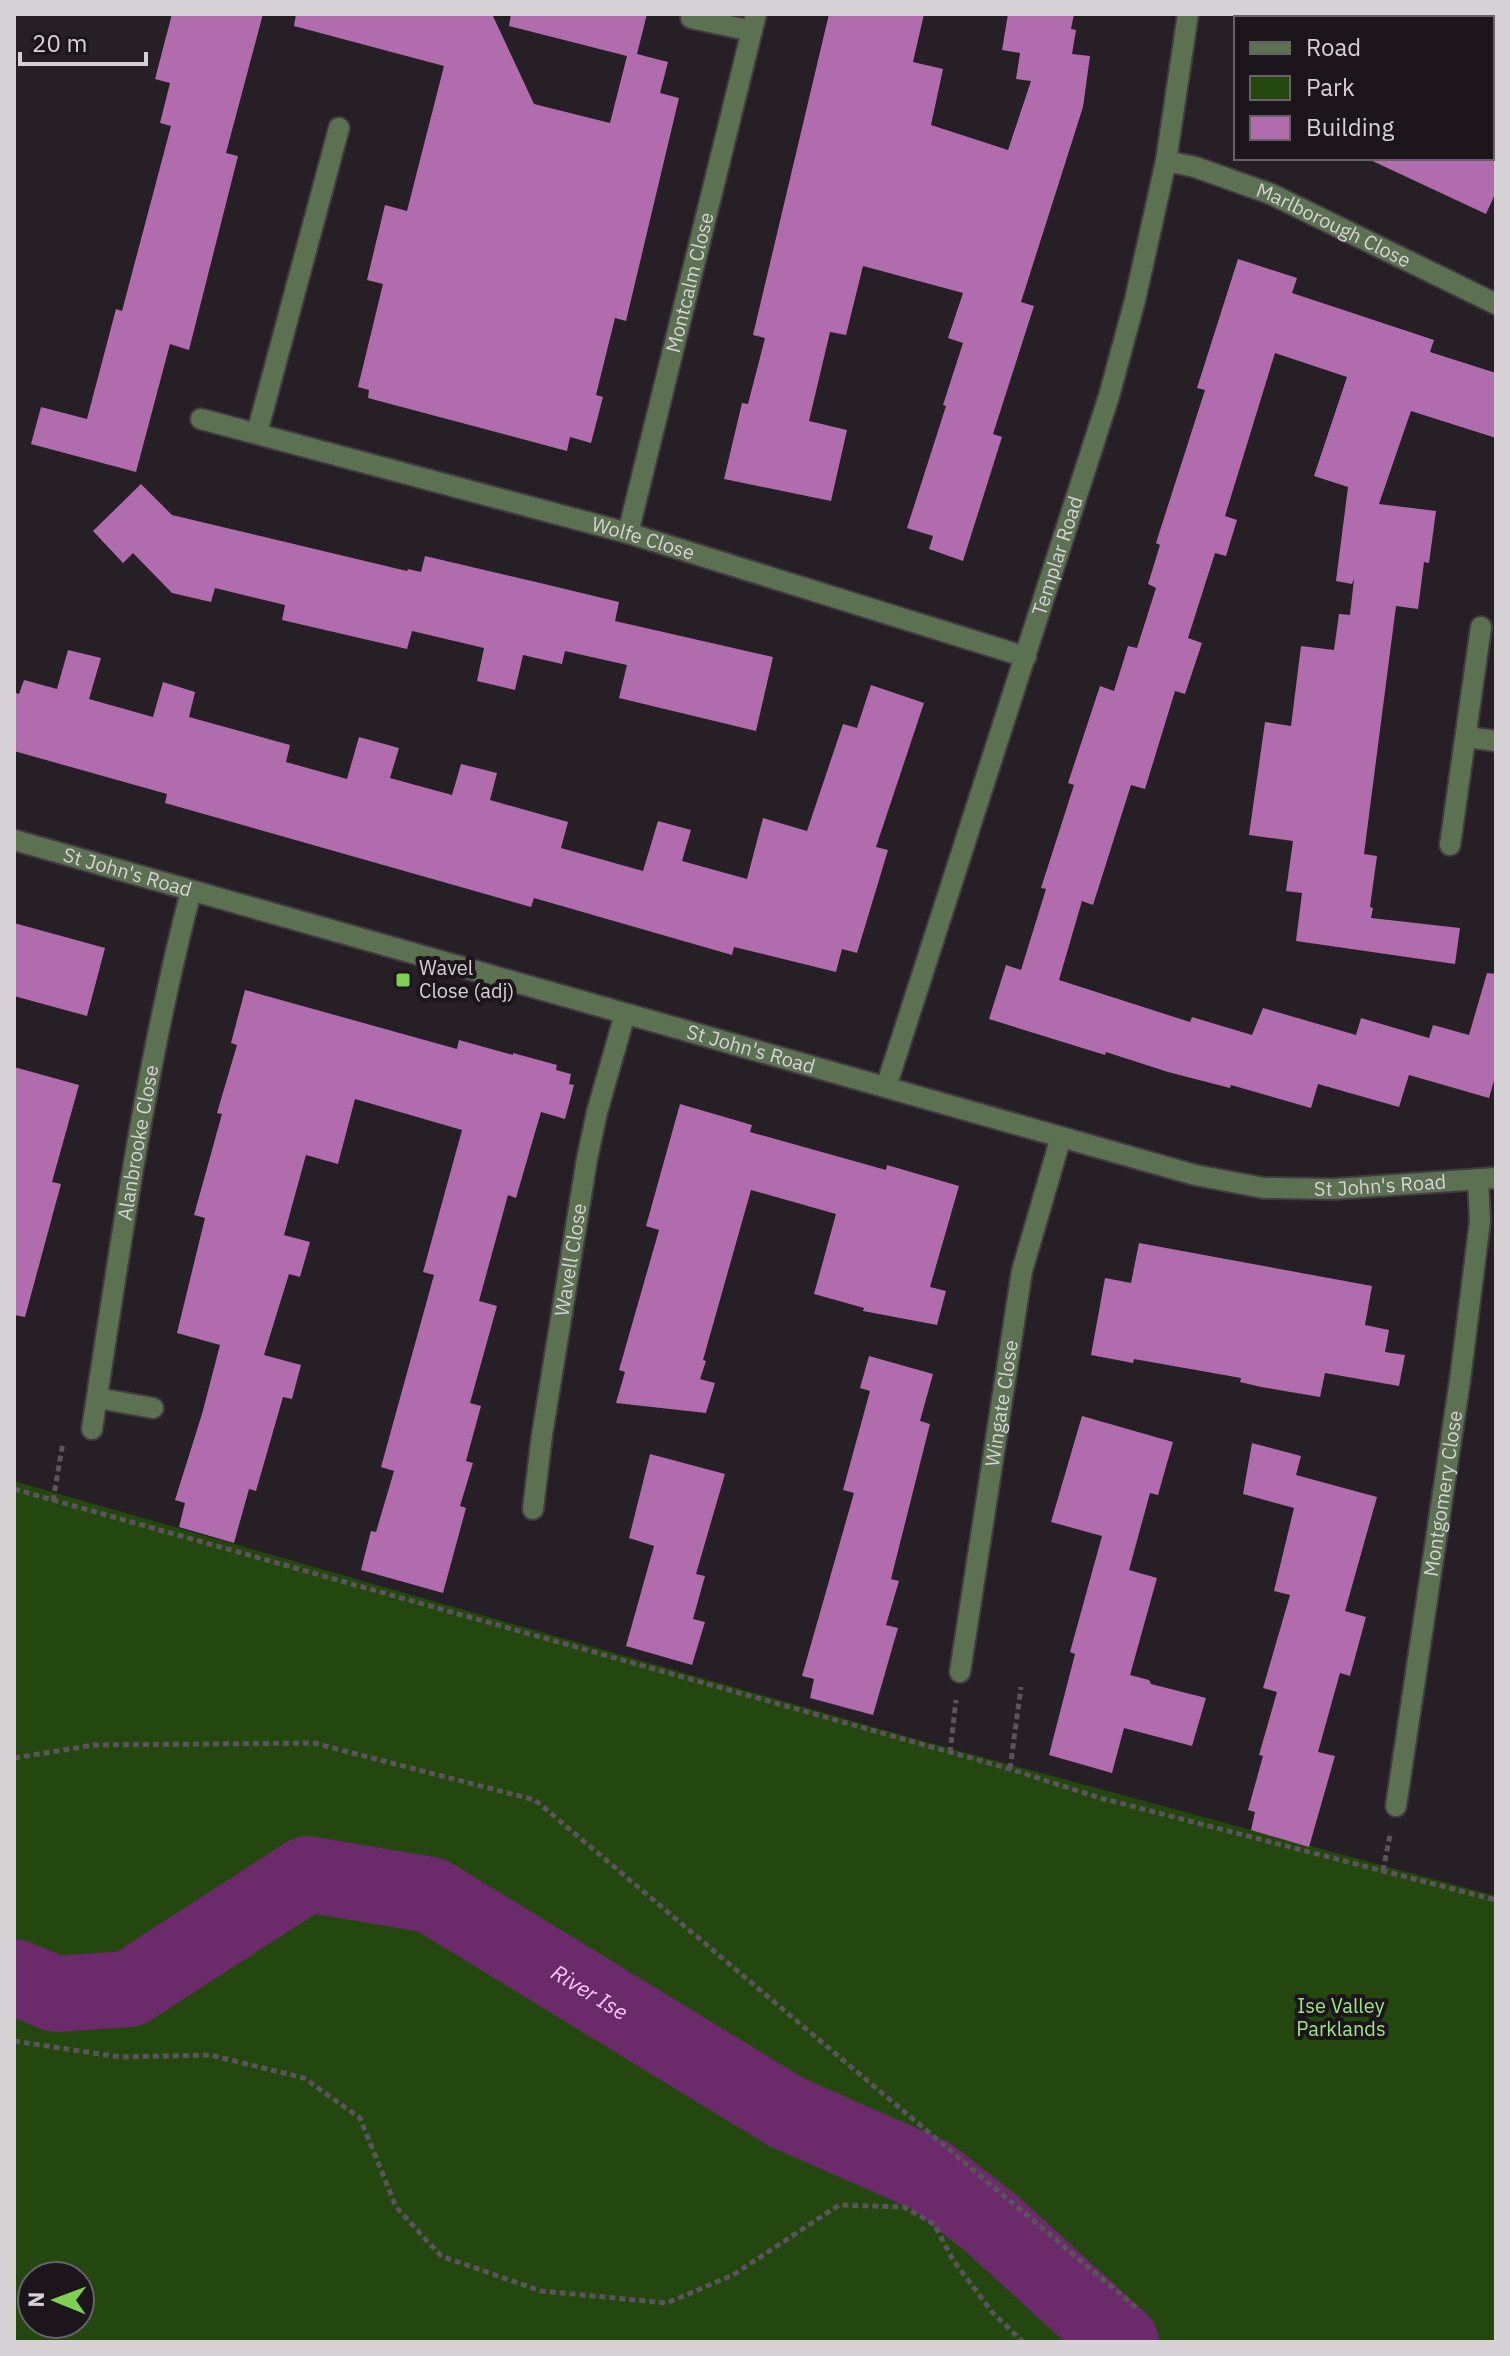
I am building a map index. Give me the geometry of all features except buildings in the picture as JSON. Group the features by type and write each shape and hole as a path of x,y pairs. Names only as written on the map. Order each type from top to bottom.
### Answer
{"street":[{"name":"Templar Road","path":"886,1087 1109,396 1135,300 1166,161 1188,14"},
{"name":"Montcalm Close","path":"628,533 754,22 691,18"},
{"path":"257,433 339,128"},
{"name":"Marlborough Close","path":"1166,161 1195,167 1271,194 1496,304"},
{"name":"Wolfe Close","path":"201,419 628,533 1026,657"},
{"path":"1450,845 1481,627"},
{"path":"1467,737 1496,741"},
{"name":"St John's Road","path":"14,840 1195,1175 1264,1188 1334,1189 1487,1178"},
{"name":"Alanbrooke Close","path":"92,1429 148,1078 167,983 191,891"},
{"name":"Wavell Close","path":"533,1509 587,1159 625,1014"},
{"name":"Wingate Close","path":"960,1672 1022,1271 1061,1137"},
{"name":"Montgomery Close","path":"1396,1806 1487,1178"},
{"path":"97,1398 153,1408"}],"path":[{"path":"53,1501 63,1440"},
{"path":"14,1489 1010,1769 1100,1798 1496,1900"},
{"path":"950,1753 960,1672"},
{"path":"1010,1769 1021,1687"},
{"path":"14,1758 94,1745 314,1743 535,1800 1138,2309"},
{"path":"14,2041 120,2057 210,2055 304,2078 360,2118 396,2207 441,2256 541,2291 667,2303 733,2275 839,2205 904,2207 934,2224 953,2260 992,2312 1023,2342"}],"green space":[{"name":"Ise Valley Parklands","path":"14,1481 919,1740 1496,1896 1496,2342 14,2342"}],"waterway":[{"name":"River Ise","path":"14,1977 56,1994 129,1989 307,1874 431,1895 786,2112 931,2176 992,2224 1121,2342"}],"place":[{"name":"Wavel Close (adj)","path":"403,980"}]}
